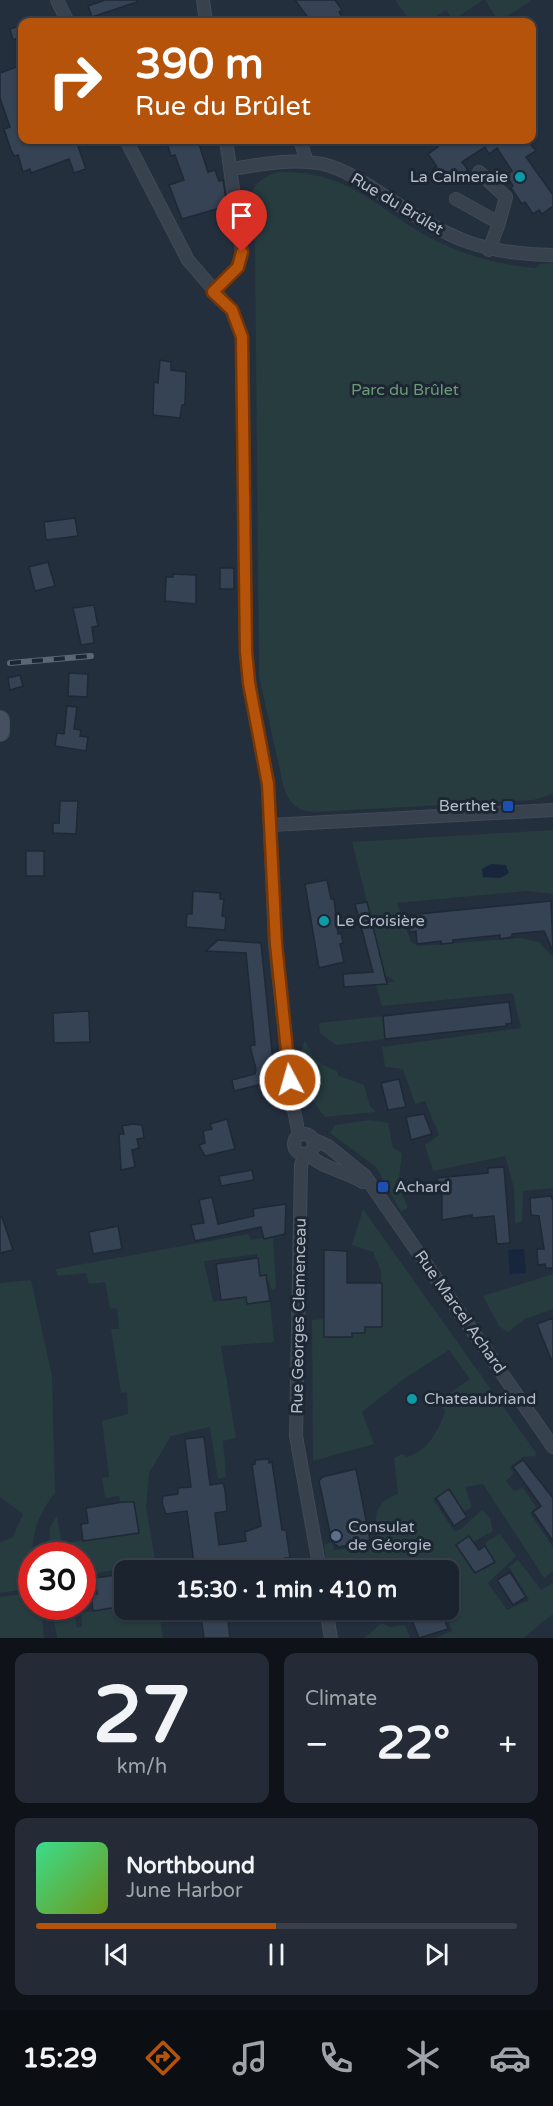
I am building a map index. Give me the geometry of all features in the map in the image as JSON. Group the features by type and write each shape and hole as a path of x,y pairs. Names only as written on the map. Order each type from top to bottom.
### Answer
{"main road":[{"path":"0,720 0,732"}],"street":[{"path":"57,0 66,18"},
{"path":"202,0 205,18"},
{"path":"128,144 173,235 195,271 232,310 242,337 246,651 249,683 268,784 276,944 292,1100 299,1135"},
{"path":"213,292 238,267 242,252 227,144"},
{"path":"301,144 307,162"},
{"name":"Rue du Brûlet","path":"232,169 293,160 325,165 353,176 452,238 489,250 553,255"},
{"path":"479,172 507,197 489,250"},
{"path":"456,199 499,223"},
{"path":"270,825 553,810"},
{"path":"305,1134 312,1139 313,1147 306,1153 295,1148 294,1142 299,1135 305,1134"},
{"name":"Rue Marcel Achard","path":"312,1139 328,1146 364,1176 470,1324 553,1447"},
{"name":"Rue Marcel Achard","path":"306,1153 314,1162 343,1170 374,1190"},
{"name":"Rue Georges Clemenceau","path":"306,1153 301,1165 297,1277 296,1436 318,1560"},
{"path":"328,1620 331,1638"}],"green space":[{"path":"395,0 483,0 456,18 452,18 446,10 433,18 408,18"},
{"path":"485,0 530,0 505,18 496,18"},
{"name":"Parc du Brûlet","path":"278,172 320,176 337,182 369,198 431,238 475,256 505,264 535,268 540,264 553,263 553,794 533,800 314,812 299,808 286,794 259,676 255,243 250,210 252,191 257,184"},
{"path":"553,830 553,894 527,891 397,903 411,942 418,946 521,938 539,942 553,957 553,1188 523,1191 522,1222 515,1223 514,1188 505,1156 433,1171 425,1145 439,1135 425,1101 415,1104 403,1069 385,1067 382,1047 521,1028 513,993 382,1006 376,985 395,981 385,975 352,842"},
{"path":"383,1016 385,1039 336,1045 320,1033 319,1023"},
{"path":"305,1040 313,1056 321,1063 337,1071 339,1076 364,1085 370,1106 376,1112 325,1117 313,1100 301,1071 301,1050"},
{"path":"370,1120 388,1123 393,1148 402,1153 398,1186 408,1207 401,1212 376,1167 330,1133 335,1125"},
{"path":"363,1209 536,1453 535,1456 523,1457 510,1467 514,1473 506,1481 514,1491 523,1488 536,1507 530,1513 553,1547 553,1571 544,1578 483,1484 465,1487 472,1507 464,1512 449,1490 433,1499 454,1531 461,1529 482,1510 490,1518 493,1531 473,1542 469,1537 484,1570 495,1562 485,1546 486,1542 500,1534 516,1556 488,1583 507,1610 529,1600 509,1567 518,1560 541,1590 553,1583 553,1614 523,1638 435,1638 452,1631 448,1620 459,1620 459,1560 326,1560 324,1545 332,1542 334,1550 380,1545 376,1521 379,1508 389,1498 398,1494 394,1458 402,1454 407,1457 426,1445 435,1433 445,1412 439,1401 470,1379 449,1350 404,1379 362,1412 374,1444 313,1461 312,1320 324,1319 324,1337 351,1337 352,1333 365,1333 365,1327 382,1327 381,1271 373,1252 352,1245"},
{"path":"248,1234 251,1240 273,1236 276,1288 272,1290 266,1276 260,1276 257,1254 204,1261 213,1302 246,1297 247,1304 270,1301 274,1342 221,1346 236,1438 223,1441 226,1477 218,1479 210,1427 171,1436 149,1473 146,1506 155,1560 114,1560 114,1570 96,1573 96,1542 72,1542 138,1533 134,1502 120,1503 119,1496 105,1498 102,1478 109,1477 102,1421 128,1414 127,1392 121,1393 111,1329 119,1329 117,1308 110,1309 105,1282 89,1284 86,1273 57,1276 56,1269"},
{"path":"553,1274 553,1309 525,1319 508,1332 499,1326 483,1296"},
{"path":"31,1280 52,1376 55,1493 40,1516 33,1542 18,1542 18,1590 0,1593 0,1542 12,1538 23,1514 0,1497 0,1283"},
{"path":"57,1516 62,1542 49,1542 50,1527"},
{"path":"18,1595 18,1620 42,1620 44,1638 0,1638 0,1597"},
{"path":"114,1608 114,1620 160,1620 163,1638 57,1638 54,1620 75,1620 77,1628 82,1626 82,1620 96,1620 96,1611"},
{"path":"382,1623 390,1627 405,1625 410,1638 364,1638"}],"water":[{"path":"491,864 506,865 509,873 500,878 483,877 482,869"},
{"path":"524,1249 526,1273 510,1274 508,1250"}],"building":[{"path":"105,0 137,0 137,2 92,17 88,6"},
{"path":"295,0 335,0 342,10 339,12 343,18 309,18"},
{"path":"18,26 18,38 13,40 10,29"},
{"path":"18,66 18,144 77,144 86,169 74,173 69,159 31,173 30,169 23,172 18,155 14,156 4,129 10,127 0,98 0,73"},
{"path":"167,144 199,144 208,172 215,170 219,181 223,180 227,206 182,219 169,185 184,180 175,155 171,156"},
{"name":"La Calmeraie","path":"435,144 530,144 536,151 526,157 553,195 553,206 542,214 539,210 533,214 525,202 522,204 511,188 513,186 506,175 512,171 497,148 489,154 485,147 462,162 468,170 449,184 443,176 439,178 433,169 437,167 428,154 438,147"},
{"path":"160,360 171,362 171,370 186,372 185,405 182,405 180,418 153,415 154,382 158,383"},
{"path":"75,518 78,536 46,540 44,522"},
{"path":"48,562 55,586 35,591 29,567"},
{"path":"220,568 234,568 234,589 220,589"},
{"path":"173,574 196,575 196,604 165,601 166,577 173,577"},
{"path":"94,605 98,626 92,627 94,643 81,645 73,608"},
{"path":"69,673 88,674 87,697 68,696"},
{"path":"20,675 23,686 10,690 8,678"},
{"path":"67,706 77,707 74,729 81,730 80,736 88,737 86,751 55,746 57,733 64,734"},
{"path":"60,801 78,801 76,834 53,833 53,823 59,823"},
{"path":"26,851 44,851 44,876 26,876"},
{"name":"Le Croisière","path":"327,880 331,899 334,899 338,934 341,933 343,943 340,944 344,962 319,968 305,884"},
{"path":"193,891 220,893 220,899 224,899 222,916 226,917 225,930 186,927 187,914 192,914"},
{"path":"551,901 553,951 544,931 512,934 512,937 500,939 500,935 453,940 453,943 441,944 441,941 417,944 416,931 410,932 408,915"},
{"path":"367,902 387,984 344,987 343,974 373,972 355,904"},
{"path":"218,940 261,943 275,1081 234,1091 232,1080 255,1074 256,1069 250,1046 255,1045 246,953 206,951"},
{"path":"509,1002 512,1023 506,1024 507,1026 385,1039 383,1016"},
{"path":"89,1011 90,1042 54,1043 53,1013"},
{"path":"399,1079 406,1107 388,1110 381,1083"},
{"path":"424,1114 432,1134 411,1140 406,1117"},
{"path":"227,1119 235,1149 205,1156 199,1145 205,1143 203,1131 212,1129 210,1124"},
{"path":"142,1125 144,1138 137,1139 139,1148 132,1150 135,1167 121,1170 119,1134 124,1134 122,1126"},
{"path":"504,1167 510,1243 497,1244 494,1216 472,1218 472,1215 442,1220 442,1193 439,1193 437,1178 488,1173 488,1168"},
{"path":"252,1170 254,1180 221,1186 219,1176"},
{"path":"551,1196 553,1201 553,1268 546,1268 545,1264 538,1265 537,1249 544,1249 539,1216 531,1215 530,1198"},
{"path":"212,1197 218,1224 254,1216 253,1209 286,1204 285,1234 264,1239 261,1227 195,1241 191,1225 204,1223 199,1200"},
{"path":"0,1217 2,1217 13,1250 0,1253"},
{"path":"118,1226 122,1249 93,1254 89,1232"},
{"path":"324,1250 347,1251 347,1283 382,1283 382,1327 365,1327 365,1333 352,1333 352,1337 324,1337"},
{"path":"258,1258 260,1276 266,1275 270,1301 247,1304 246,1297 221,1300 216,1264"},
{"path":"553,1318 553,1358 551,1359 537,1324"},
{"path":"204,1437 210,1485 223,1483 227,1511 215,1513 219,1545 246,1541 245,1532 261,1526 252,1465 255,1464 255,1460 269,1459 269,1463 272,1462 282,1530 286,1530 290,1558 285,1558 285,1560 194,1560 187,1511 166,1514 162,1503 163,1496 178,1494 178,1488 191,1487 185,1439"},
{"path":"523,1460 553,1498 553,1541 533,1512 541,1506 513,1467"},
{"path":"356,1469 370,1540 339,1547 332,1542 319,1481 322,1477"},
{"path":"449,1489 467,1517 454,1526 436,1498"},
{"path":"134,1502 139,1533 83,1541 81,1524 88,1523 86,1508"},
{"path":"469,1536 479,1550 485,1546 495,1562 475,1573 456,1545"},
{"path":"510,1572 526,1597 513,1605 497,1580"},
{"path":"114,1575 114,1608 96,1611 96,1578"},
{"path":"201,1620 228,1620 230,1638 204,1638"},
{"path":"412,1620 445,1620 448,1629 419,1638"}],"railway":[{"path":"10,663 91,656"}],"place":[{"name":"La Calmeraie","path":"520,177"},
{"name":"Berthet","path":"508,806"},
{"name":"Le Croisière","path":"324,921"},
{"name":"Achard","path":"383,1187"},
{"name":"Chateaubriand","path":"412,1399"},
{"name":"Consulat de Géorgie","path":"336,1536"}],"route":[{"path":"242,252 238,267 213,292 232,310 242,337 246,651 249,683 268,784 276,944 290,1080"}]}
